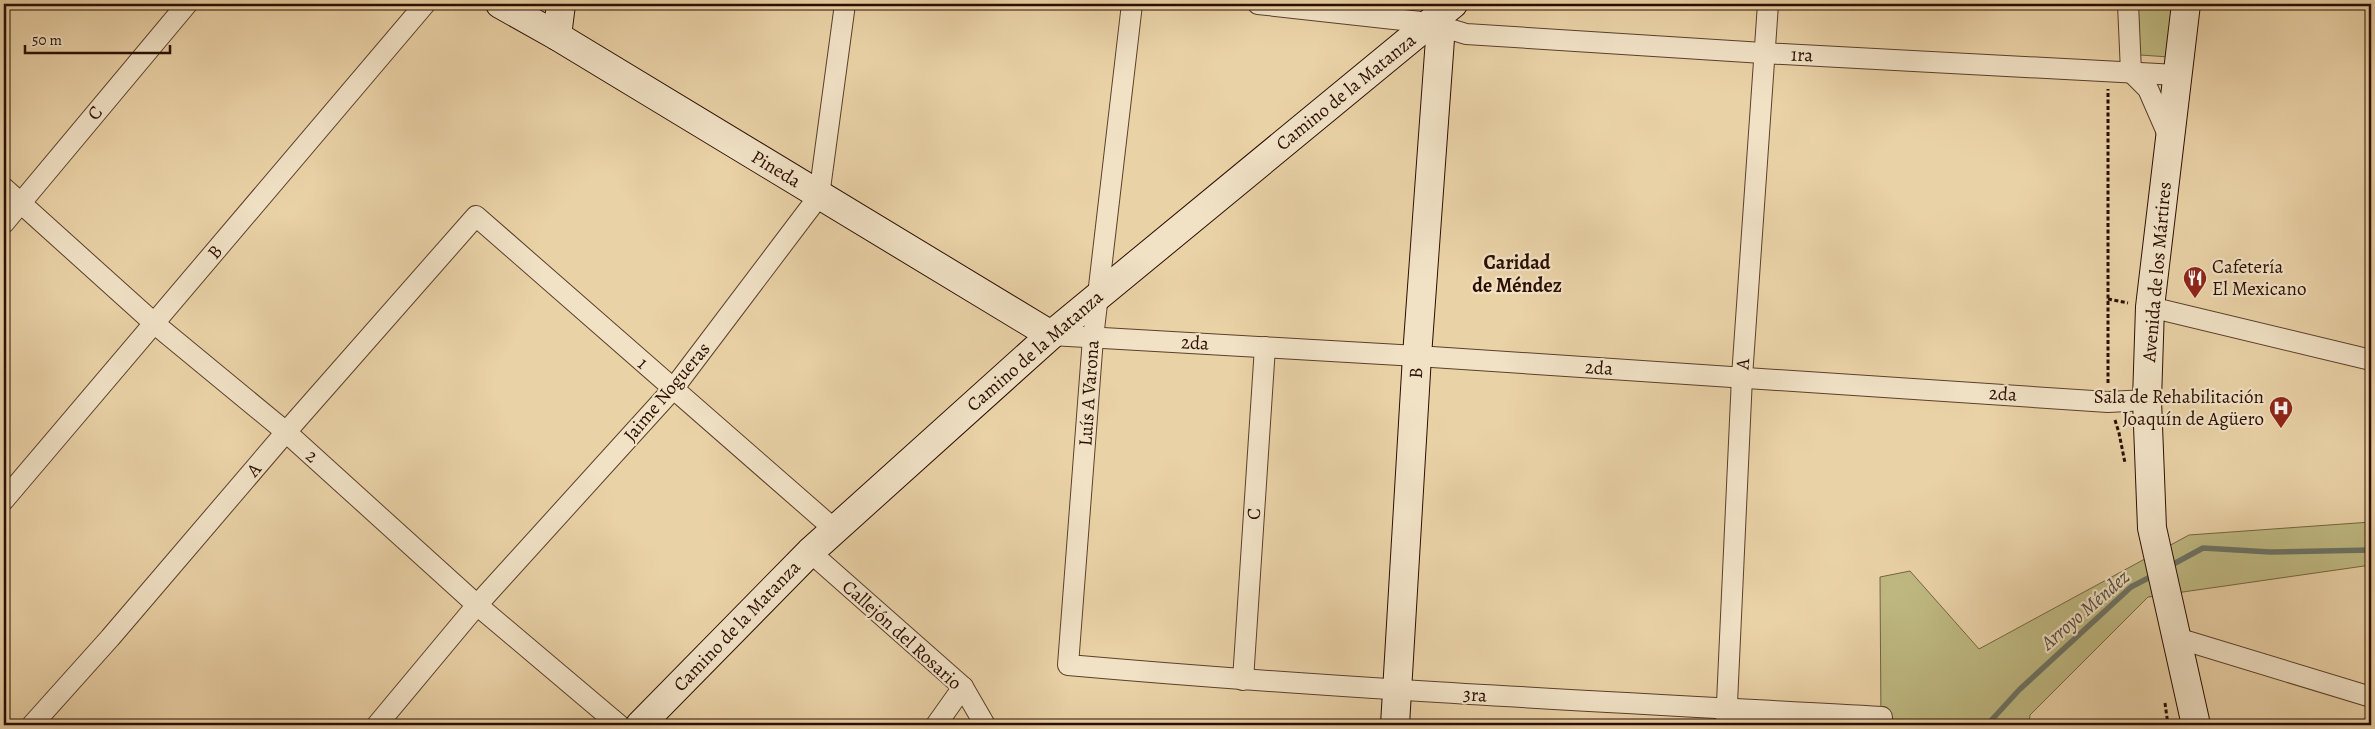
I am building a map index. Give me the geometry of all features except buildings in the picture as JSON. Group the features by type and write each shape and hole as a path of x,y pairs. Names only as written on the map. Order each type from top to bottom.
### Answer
{"main road":[{"name":"Pineda","path":"500,4 557,36 1050,335"},
{"path":"557,36 561,4"},
{"name":"Camino de la Matanza","path":"640,725 834,529 1050,335 1453,4"},
{"name":"Avenida de los Mártires","path":"2186,4 2176,74 2150,307 2147,400 2152,528 2196,725"},
{"name":"B","path":"1395,725 1417,356 1440,39 1430,23"}],"street":[{"name":"C","path":"4,223 187,4"},
{"name":"B","path":"4,500 425,4"},
{"name":"Jaime Nogueras","path":"376,725 477,605 673,389 820,196 845,4"},
{"name":"Luís A Varona","path":"1068,665 1093,338 1132,4"},
{"name":"1ra","path":"1258,4 1403,12 1466,34 1763,53 2176,74"},
{"name":"A","path":"1726,717 1742,377 1763,53 1768,4"},
{"path":"2128,4 2131,72 2148,89 2169,137"},
{"path":"1398,48 1403,12"},
{"name":"2","path":"4,188 22,202 155,324 286,432 477,605 618,725"},
{"name":"A","path":"32,725 110,638 286,432 476,216"},
{"name":"1","path":"476,216 834,529"},
{"path":"2150,307 2371,360"},
{"name":"2da","path":"1050,335 1417,356 2108,402 2147,400"},
{"name":"C","path":"1243,680 1266,347"},
{"name":"Callejón del Rosario","path":"810,552 963,687 985,725"},
{"path":"2178,638 2371,696"},
{"name":"3ra","path":"1068,665 1726,717 1882,717"},
{"path":"936,725 963,687"}],"path":[{"path":"2108,71 2108,402"}],"shaded area":[{"path":"2138,4 2176,4 2169,57 2140,55"},
{"path":"2371,522 2371,565 2148,597 2030,715 2029,725 1881,725 1880,577 1910,571 1979,649 2189,535"}],"waterway":[{"name":"Arroyo Méndez","path":"2168,567 2203,548 2270,552 2371,550"},
{"name":"Arroyo Méndez","path":"1987,725 2019,690 2131,587 2154,575"}],"place":[{"name":"Cafetería El Mexicano","path":"2195,299"},
{"name":"Sala de Rehabilitación Joaquín de Agüero","path":"2281,429"}],"district":[{"name":"Caridad de Méndez","path":"1517,274"}]}
